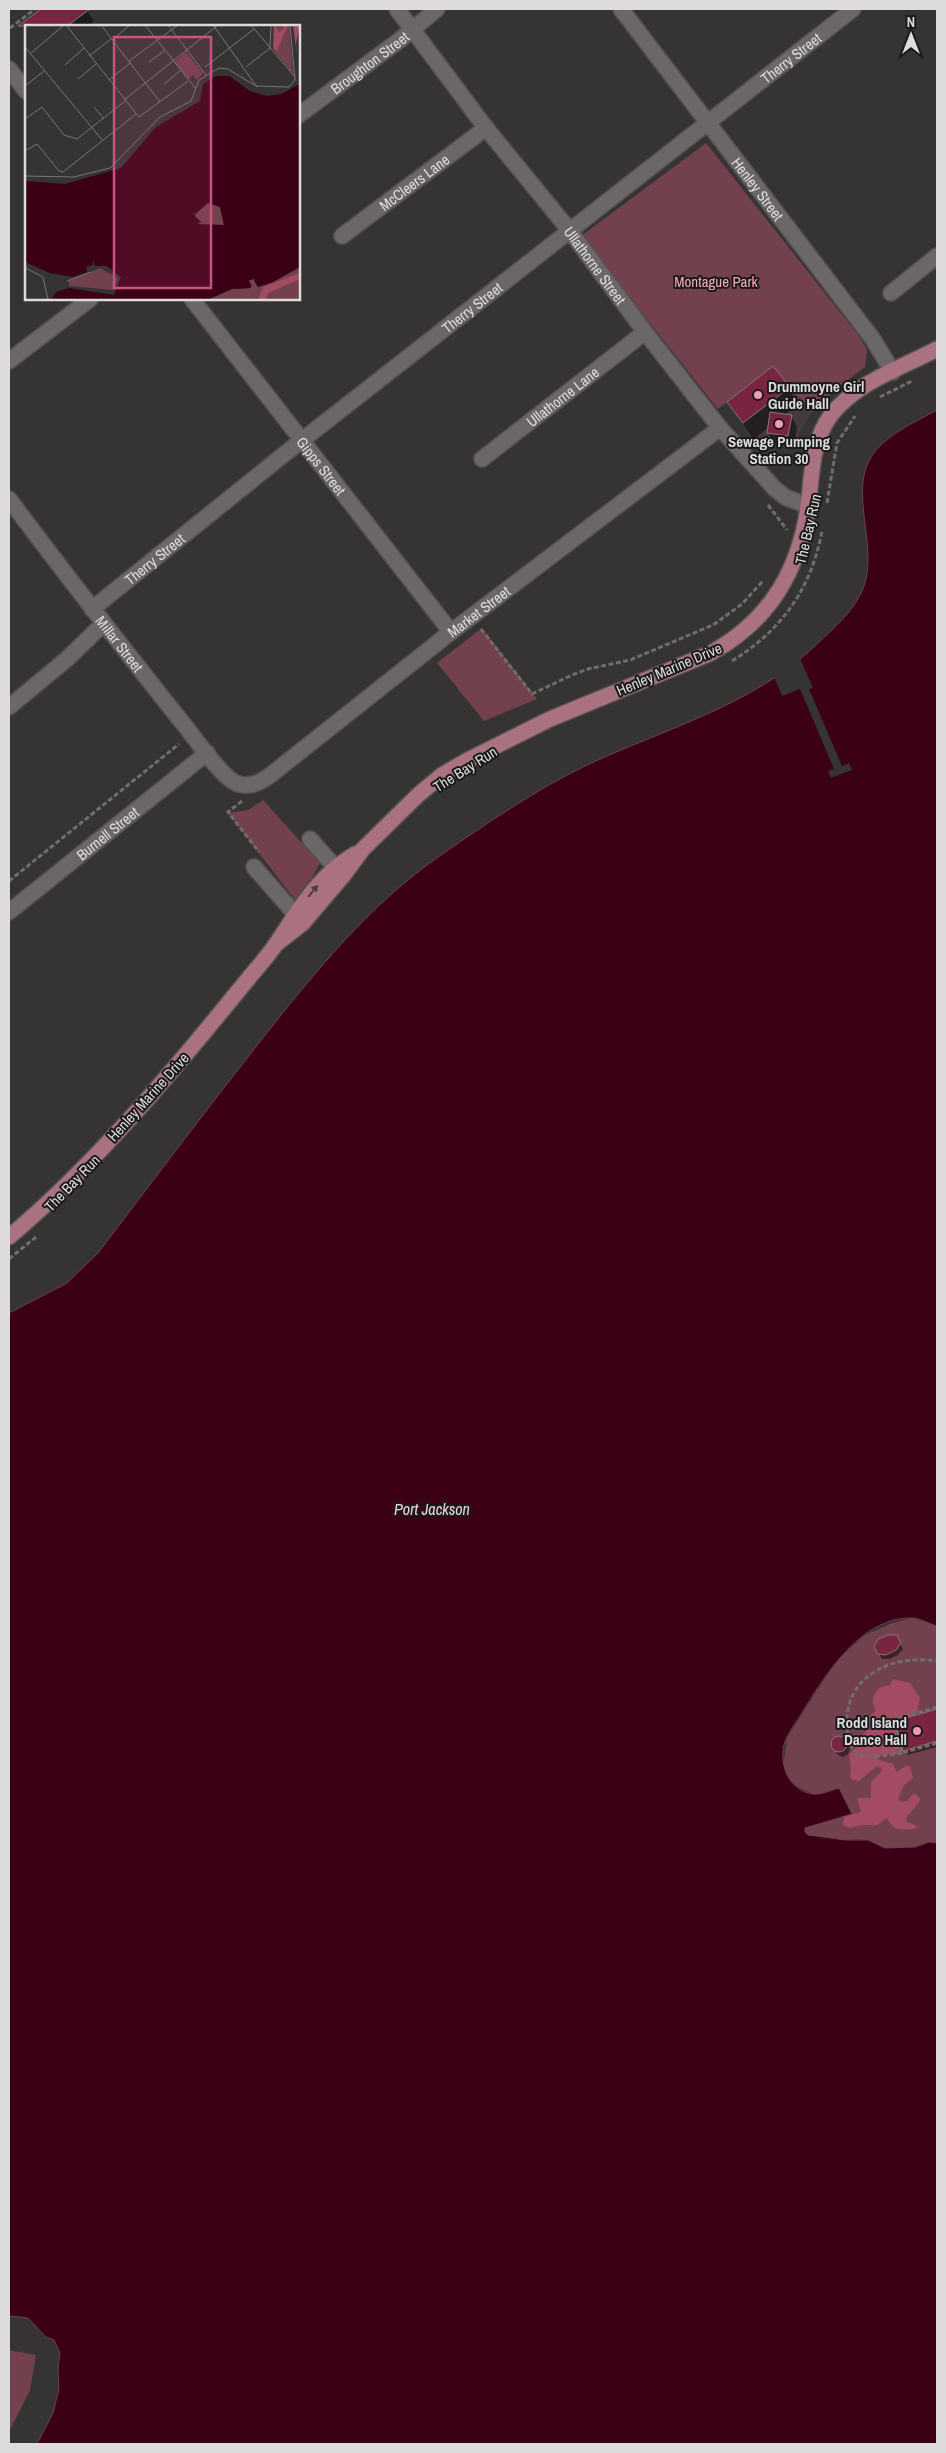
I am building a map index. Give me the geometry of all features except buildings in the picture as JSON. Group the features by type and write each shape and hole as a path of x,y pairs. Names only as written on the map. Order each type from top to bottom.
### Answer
{"main road":[{"name":"Henley Marine Drive","path":"9,1237 38,1212 96,1154 191,1049 275,945 299,919 313,890 339,871 418,795 466,760 550,719 712,653 731,642 752,624 772,602 786,580 798,550 808,506 814,454 820,434 830,416 844,401 860,389 937,349"}],"street":[{"name":"Ullathorne Street","path":"397,9 486,128 570,231 645,332 720,428 774,488 791,500 808,506"},
{"name":"Broughton Street","path":"300,115 437,9"},
{"name":"Henley Street","path":"621,9 872,338 893,372"},
{"name":"Therry Street","path":"92,609 302,441 853,9"},
{"path":"9,69 25,90"},
{"name":"McCleers Lane","path":"342,236 486,128"},
{"path":"891,293 937,256"},
{"path":"9,361 89,300"},
{"name":"Gipps Street","path":"193,300 451,632"},
{"name":"Ullathorne Lane","path":"482,459 645,332"},
{"name":"Market Street","path":"236,783 248,785 260,782 268,777 451,632 720,428"},
{"name":"Millar Street","path":"9,499 103,624 227,777 236,783"},
{"path":"9,707 67,659 103,624"},
{"name":"Burnell Street","path":"9,912 207,753"},
{"path":"310,839 339,871"},
{"path":"254,867 299,919"}],"path":[{"path":"10,28 35,9"},
{"path":"873,401 915,379"},
{"name":"The Bay Run","path":"825,512 837,443 856,414"},
{"path":"785,540 788,530"},
{"name":"The Bay Run","path":"727,664 750,650 787,615 806,581 818,549 822,530"},
{"name":"Henley Marine Drive","path":"483,631 532,694 572,675 588,669 630,660 713,625 742,604 764,581"},
{"path":"9,880 179,744"},
{"path":"228,812 248,796"},
{"name":"The Bay Run","path":"9,1260 42,1231"},
{"path":"937,1661 910,1660 876,1669 865,1676 856,1688 850,1702 847,1730 851,1745 856,1752 866,1755 902,1753 937,1744"},
{"path":"902,1753 892,1720 937,1707"}],"shaded area":[{"path":"790,387 811,413 800,432 797,445 779,446 765,443 755,437 743,423"},
{"path":"893,1679 910,1683 920,1698 917,1713 914,1716 895,1721 903,1751 898,1754 883,1754 877,1759 893,1764 897,1772 906,1766 910,1766 913,1778 904,1785 898,1799 901,1802 907,1801 914,1793 920,1798 906,1818 907,1822 917,1826 914,1829 898,1829 887,1818 877,1825 861,1825 850,1828 843,1825 844,1816 861,1812 857,1798 871,1798 871,1782 882,1771 881,1767 877,1766 859,1781 852,1780 850,1777 849,1754 858,1746 856,1739 866,1732 867,1718 876,1711 873,1704 875,1694 879,1688 890,1685"}],"green space":[{"name":"Montague Park","path":"706,143 859,336 867,350 865,367 837,388 811,413 773,366 718,409 581,236"},
{"path":"482,628 537,699 484,721 437,663"},
{"path":"263,800 320,863 305,891 296,901 228,813 248,810"},
{"path":"912,1618 937,1626 937,1843 929,1842 915,1847 885,1848 859,1839 845,1840 808,1835 805,1832 805,1828 852,1814 839,1788 815,1795 796,1786 787,1776 783,1766 787,1738 836,1661 865,1635 892,1623"},
{"path":"9,2350 36,2355 30,2390 9,2432"}],"water":[{"name":"Port Jackson","path":"937,410 937,1626 915,1618 894,1620 877,1627 861,1637 834,1665 790,1732 784,1745 783,1761 792,1782 805,1792 816,1794 839,1788 852,1814 805,1828 805,1832 808,1835 845,1840 868,1840 885,1848 915,1847 929,1842 937,1843 937,2444 37,2444 53,2413 59,2389 58,2367 60,2353 54,2340 46,2337 28,2318 9,2316 9,1313 67,1283 98,1253 220,1092 302,989 367,917 415,874 493,820 566,775 706,714 765,684 792,666 844,618 856,603 864,586 867,570 868,554 863,486 865,471 871,457 892,436"}],"pier":[{"path":"799,656 813,688 809,689 842,766 849,763 852,770 831,778 828,771 834,769 800,689 782,696 773,675"}],"place":[{"name":"Drummoyne Girl Guide Hall","path":"758,395"},
{"name":"Sewage Pumping Station 30","path":"779,424"},
{"name":"Rodd Island Dance Hall","path":"917,1731"}]}
